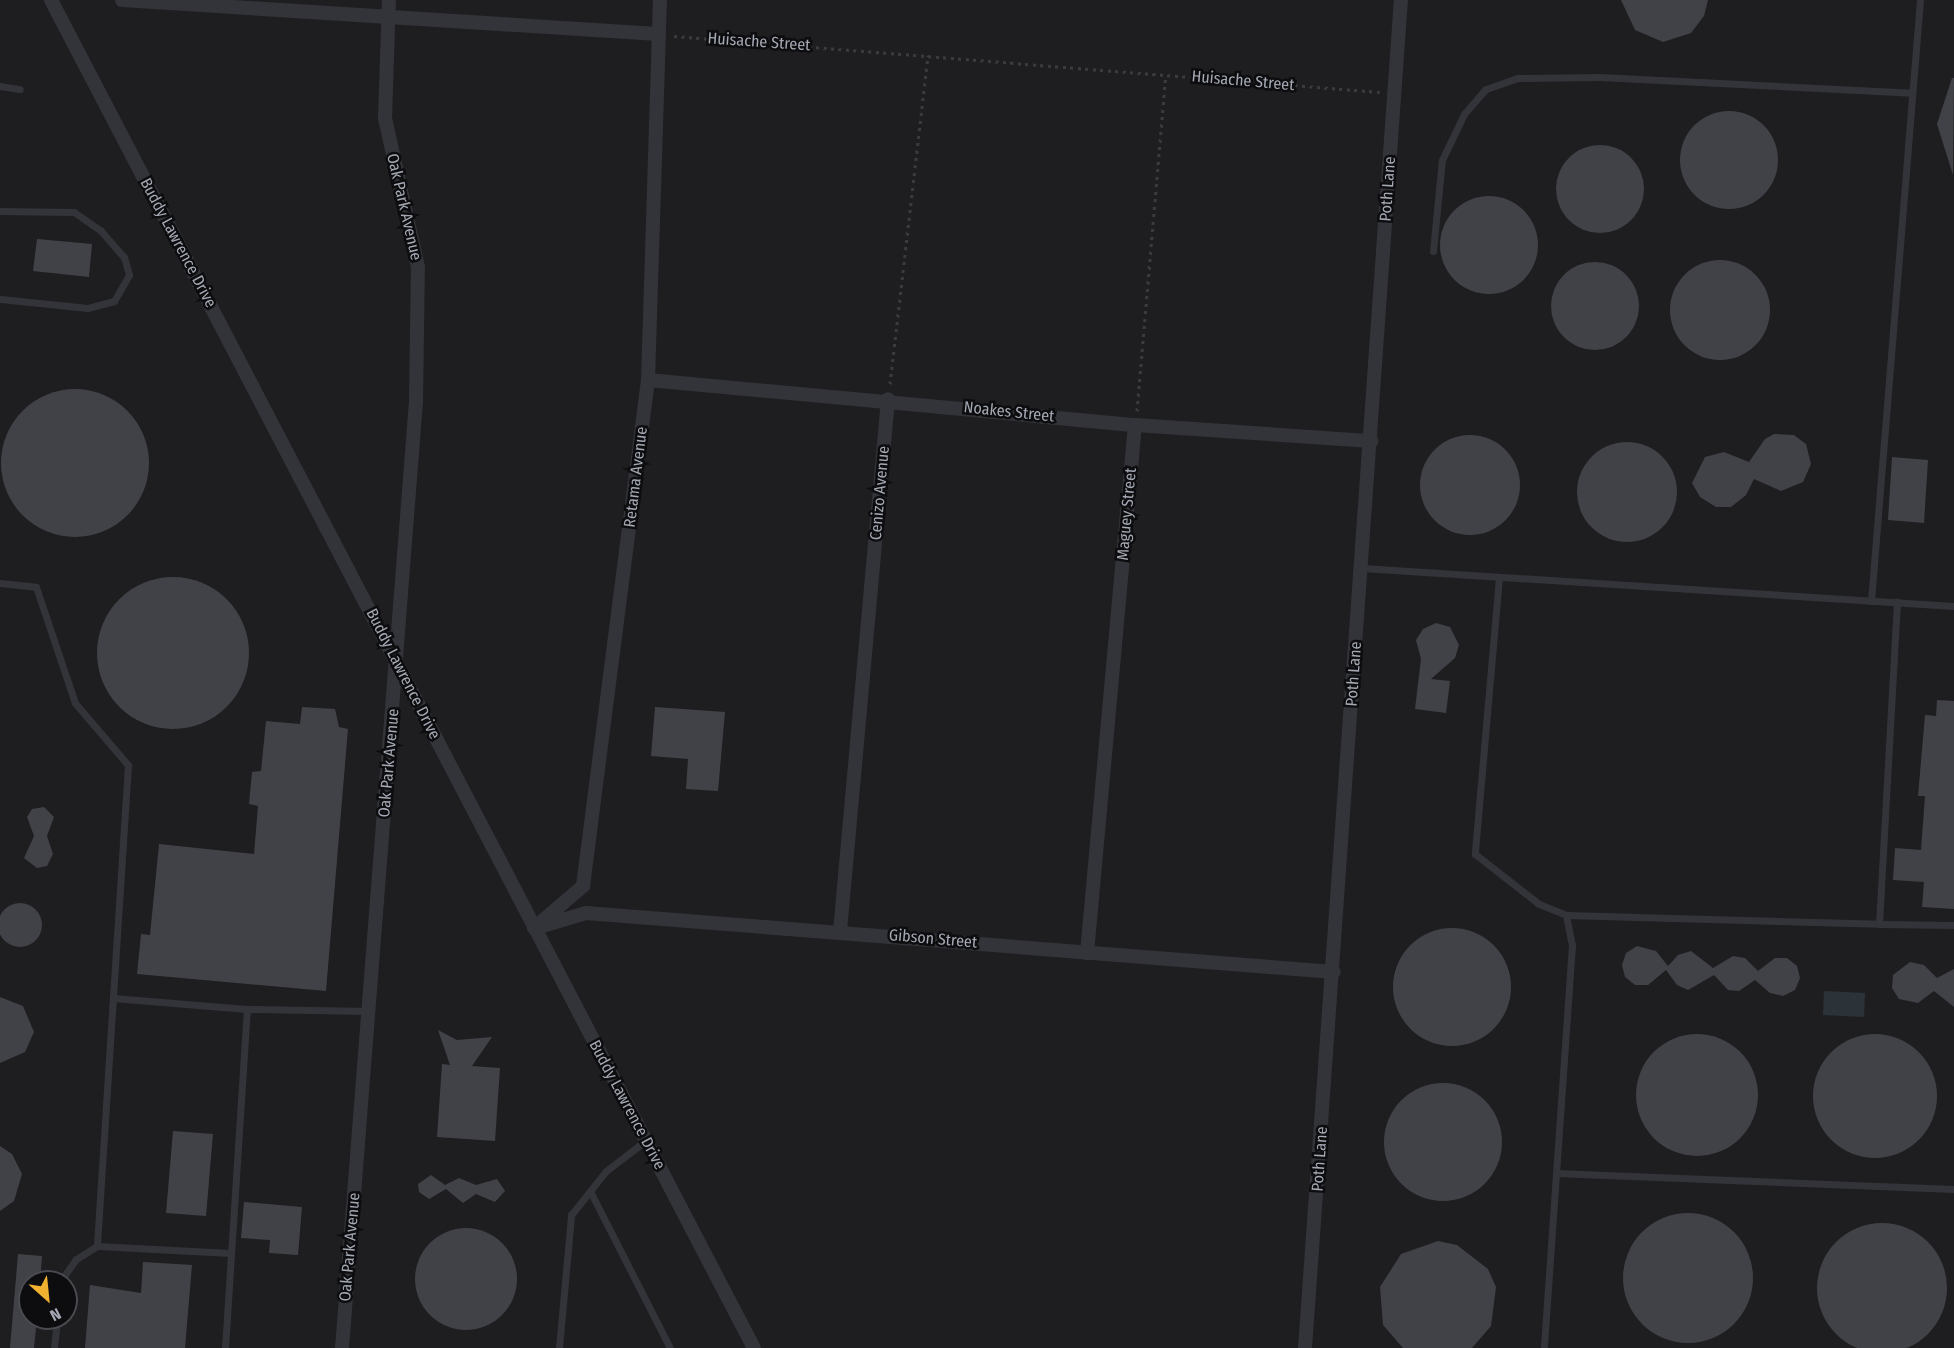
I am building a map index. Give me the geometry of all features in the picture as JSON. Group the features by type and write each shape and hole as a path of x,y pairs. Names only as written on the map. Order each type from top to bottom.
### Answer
{"street":[{"name":"Buddy Lawrence Drive","path":"51,0 398,661 534,928 754,1348"},
{"path":"122,0 388,19 658,34"},
{"name":"Oak Park Avenue","path":"342,1348 398,661 416,402 418,267 385,118 389,0"},
{"name":"Retama Avenue","path":"534,928 583,886 648,380 660,0"},
{"name":"Poth Lane","path":"1305,1348 1334,972 1401,0"},
{"name":"Noakes Street","path":"648,380 888,399 1136,425 1371,441"},
{"name":"Cenizo Avenue","path":"840,931 888,399"},
{"name":"Maguey Street","path":"1087,953 1136,425"},
{"name":"Gibson Street","path":"534,928 586,913 840,931 1334,972"}],"lane":[{"path":"1871,601 1920,0"},
{"path":"1433,251 1442,160 1464,114 1486,89 1518,78 1600,77 1912,93"},
{"path":"0,86 20,89"},
{"path":"0,211 74,212 101,231 124,257 129,275 114,301 88,308 0,299"},
{"path":"1362,568 1954,606"},
{"path":"1499,577 1475,854 1539,904 1566,915 1954,925"},
{"path":"0,584 36,587 75,703 128,765 97,1246"},
{"path":"1879,924 1897,602"},
{"path":"1544,1348 1572,945 1566,915"},
{"path":"113,998 247,1009 369,1011"},
{"path":"225,1348 247,1009"},
{"path":"559,1348 571,1215 606,1171 645,1141"},
{"path":"1556,1173 1954,1190"},
{"path":"590,1191 670,1348"},
{"path":"68,1270 76,1259 97,1246 231,1253"},
{"path":"54,1348 56,1330"}],"path":[{"name":"Huisache Street","path":"658,34 1395,93"},
{"path":"888,399 928,55"},
{"path":"1136,425 1166,75"}],"shaded area":[{"path":"0,0 1954,0 1954,1348 0,1348"},
{"path":"1824,991 1865,993 1864,1017 1823,1015"}],"building":[{"path":"1621,0 1708,0 1704,16 1691,33 1663,42 1635,30"},
{"path":"1952,78 1954,78 1953,175 1937,124"},
{"path":"1729,111 1748,115 1764,125 1774,141 1778,160 1774,179 1764,195 1748,205 1729,209 1710,205 1694,195 1684,179 1680,160 1684,141 1694,125 1710,115"},
{"path":"1600,145 1617,148 1631,158 1641,172 1644,189 1641,206 1631,220 1617,230 1600,233 1583,230 1569,220 1559,206 1556,189 1559,172 1569,158 1583,148"},
{"path":"1489,196 1508,199 1524,210 1535,226 1538,245 1535,264 1524,280 1508,291 1489,294 1470,291 1454,280 1443,264 1440,245 1443,226 1454,210 1470,199"},
{"path":"37,239 92,244 89,277 33,271"},
{"path":"1720,260 1748,268 1762,282 1770,310 1762,338 1748,352 1720,360 1692,352 1678,338 1670,310 1678,282 1692,268"},
{"path":"1595,262 1612,265 1626,275 1636,289 1639,306 1636,323 1626,337 1612,347 1595,350 1578,347 1564,337 1554,323 1551,306 1554,289 1564,275 1578,265"},
{"path":"75,389 103,394 128,410 144,435 149,463 144,491 128,516 103,532 75,537 47,532 22,516 6,491 1,463 6,435 22,410 47,394"},
{"path":"1774,434 1794,435 1806,444 1811,464 1803,482 1781,491 1754,479 1746,495 1731,507 1716,507 1700,497 1692,483 1705,457 1724,452 1749,462 1765,439"},
{"path":"1470,435 1489,439 1505,450 1516,466 1520,485 1516,504 1505,520 1489,531 1470,535 1451,531 1435,520 1424,504 1420,485 1424,466 1435,450 1451,439"},
{"path":"1627,442 1646,446 1662,457 1673,473 1677,492 1673,511 1662,527 1646,538 1627,542 1608,538 1592,527 1581,511 1577,492 1581,473 1592,457 1608,446"},
{"path":"1892,457 1928,460 1924,523 1888,520"},
{"path":"173,577 202,583 215,590 226,600 236,611 243,624 249,653 243,682 236,695 226,706 215,716 202,723 173,729 144,723 131,716 120,706 110,695 103,682 97,653 103,624 110,611 120,600 131,590 144,583"},
{"path":"1436,623 1450,627 1459,645 1455,658 1431,679 1450,681 1446,713 1415,709 1421,659 1416,640 1423,629"},
{"path":"1937,700 1954,701 1954,909 1922,907 1924,882 1893,880 1895,848 1921,850 1925,796 1918,796 1925,715 1936,716"},
{"path":"302,707 335,709 339,727 348,729 326,991 137,974 141,934 150,935 159,844 254,854 258,806 249,804 252,772 261,771 266,721 300,724"},
{"path":"655,707 725,712 718,791 686,789 688,759 651,756"},
{"path":"44,807 54,817 47,836 53,854 47,866 37,868 24,858 34,836 27,817 32,809"},
{"path":"20,903 35,910 42,925 35,940 20,947 5,940 -2,925 5,910"},
{"path":"1452,928 1475,933 1494,945 1506,964 1511,987 1506,1010 1494,1029 1475,1041 1452,1046 1429,1041 1410,1029 1398,1010 1393,987 1398,964 1410,945 1429,933"},
{"path":"1637,946 1656,951 1668,966 1678,955 1691,951 1713,968 1733,956 1745,958 1758,971 1775,958 1787,958 1797,966 1800,978 1795,990 1783,996 1770,993 1755,980 1739,991 1728,990 1714,975 1688,990 1677,985 1666,970 1648,985 1635,985 1625,977 1622,965 1626,953"},
{"path":"1910,962 1924,965 1937,978 1954,969 1954,1007 1934,991 1918,1003 1899,999 1892,988 1893,975"},
{"path":"0,997 23,1006 34,1032 25,1052 0,1063"},
{"path":"438,1030 457,1040 492,1037 472,1066 500,1068 495,1141 437,1137 442,1064 450,1065"},
{"path":"1697,1034 1720,1038 1740,1052 1754,1072 1758,1095 1754,1118 1740,1138 1720,1152 1697,1156 1674,1152 1654,1138 1640,1118 1636,1095 1640,1072 1654,1052 1674,1038"},
{"path":"1875,1034 1899,1039 1919,1052 1932,1072 1937,1096 1932,1120 1919,1140 1899,1153 1875,1158 1851,1153 1831,1140 1818,1120 1813,1096 1818,1072 1831,1052 1851,1039"},
{"path":"1443,1083 1466,1088 1485,1100 1497,1119 1502,1142 1497,1165 1485,1184 1466,1196 1443,1201 1420,1196 1401,1184 1389,1165 1384,1142 1389,1119 1401,1100 1420,1088"},
{"path":"173,1131 213,1134 206,1216 166,1213"},
{"path":"0,1146 12,1154 22,1174 14,1201 0,1211"},
{"path":"431,1175 445,1185 459,1178 476,1185 497,1179 505,1191 495,1202 476,1194 463,1203 446,1189 429,1199 419,1192 418,1184"},
{"path":"244,1202 302,1207 298,1255 269,1253 270,1240 241,1238"},
{"path":"1688,1213 1713,1218 1734,1232 1748,1253 1753,1278 1748,1303 1734,1324 1713,1338 1688,1343 1663,1338 1642,1324 1628,1303 1623,1278 1628,1253 1642,1232 1663,1218"},
{"path":"1882,1223 1907,1228 1928,1242 1942,1263 1947,1288 1942,1313 1928,1334 1907,1348 1882,1353 1857,1348 1836,1334 1822,1313 1817,1288 1822,1263 1836,1242 1857,1228"},
{"path":"466,1228 486,1232 502,1243 513,1259 517,1279 513,1299 502,1315 486,1326 466,1330 446,1326 430,1315 419,1299 415,1279 419,1259 430,1243 446,1232"},
{"path":"1438,1241 1457,1245 1488,1269 1496,1287 1491,1326 1472,1348 1403,1348 1383,1325 1380,1287 1401,1254"},
{"path":"18,1254 42,1256 41,1270 18,1270 18,1330 36,1330 34,1348 10,1348"},
{"path":"143,1262 192,1265 185,1348 85,1348 90,1285 141,1293"}]}
